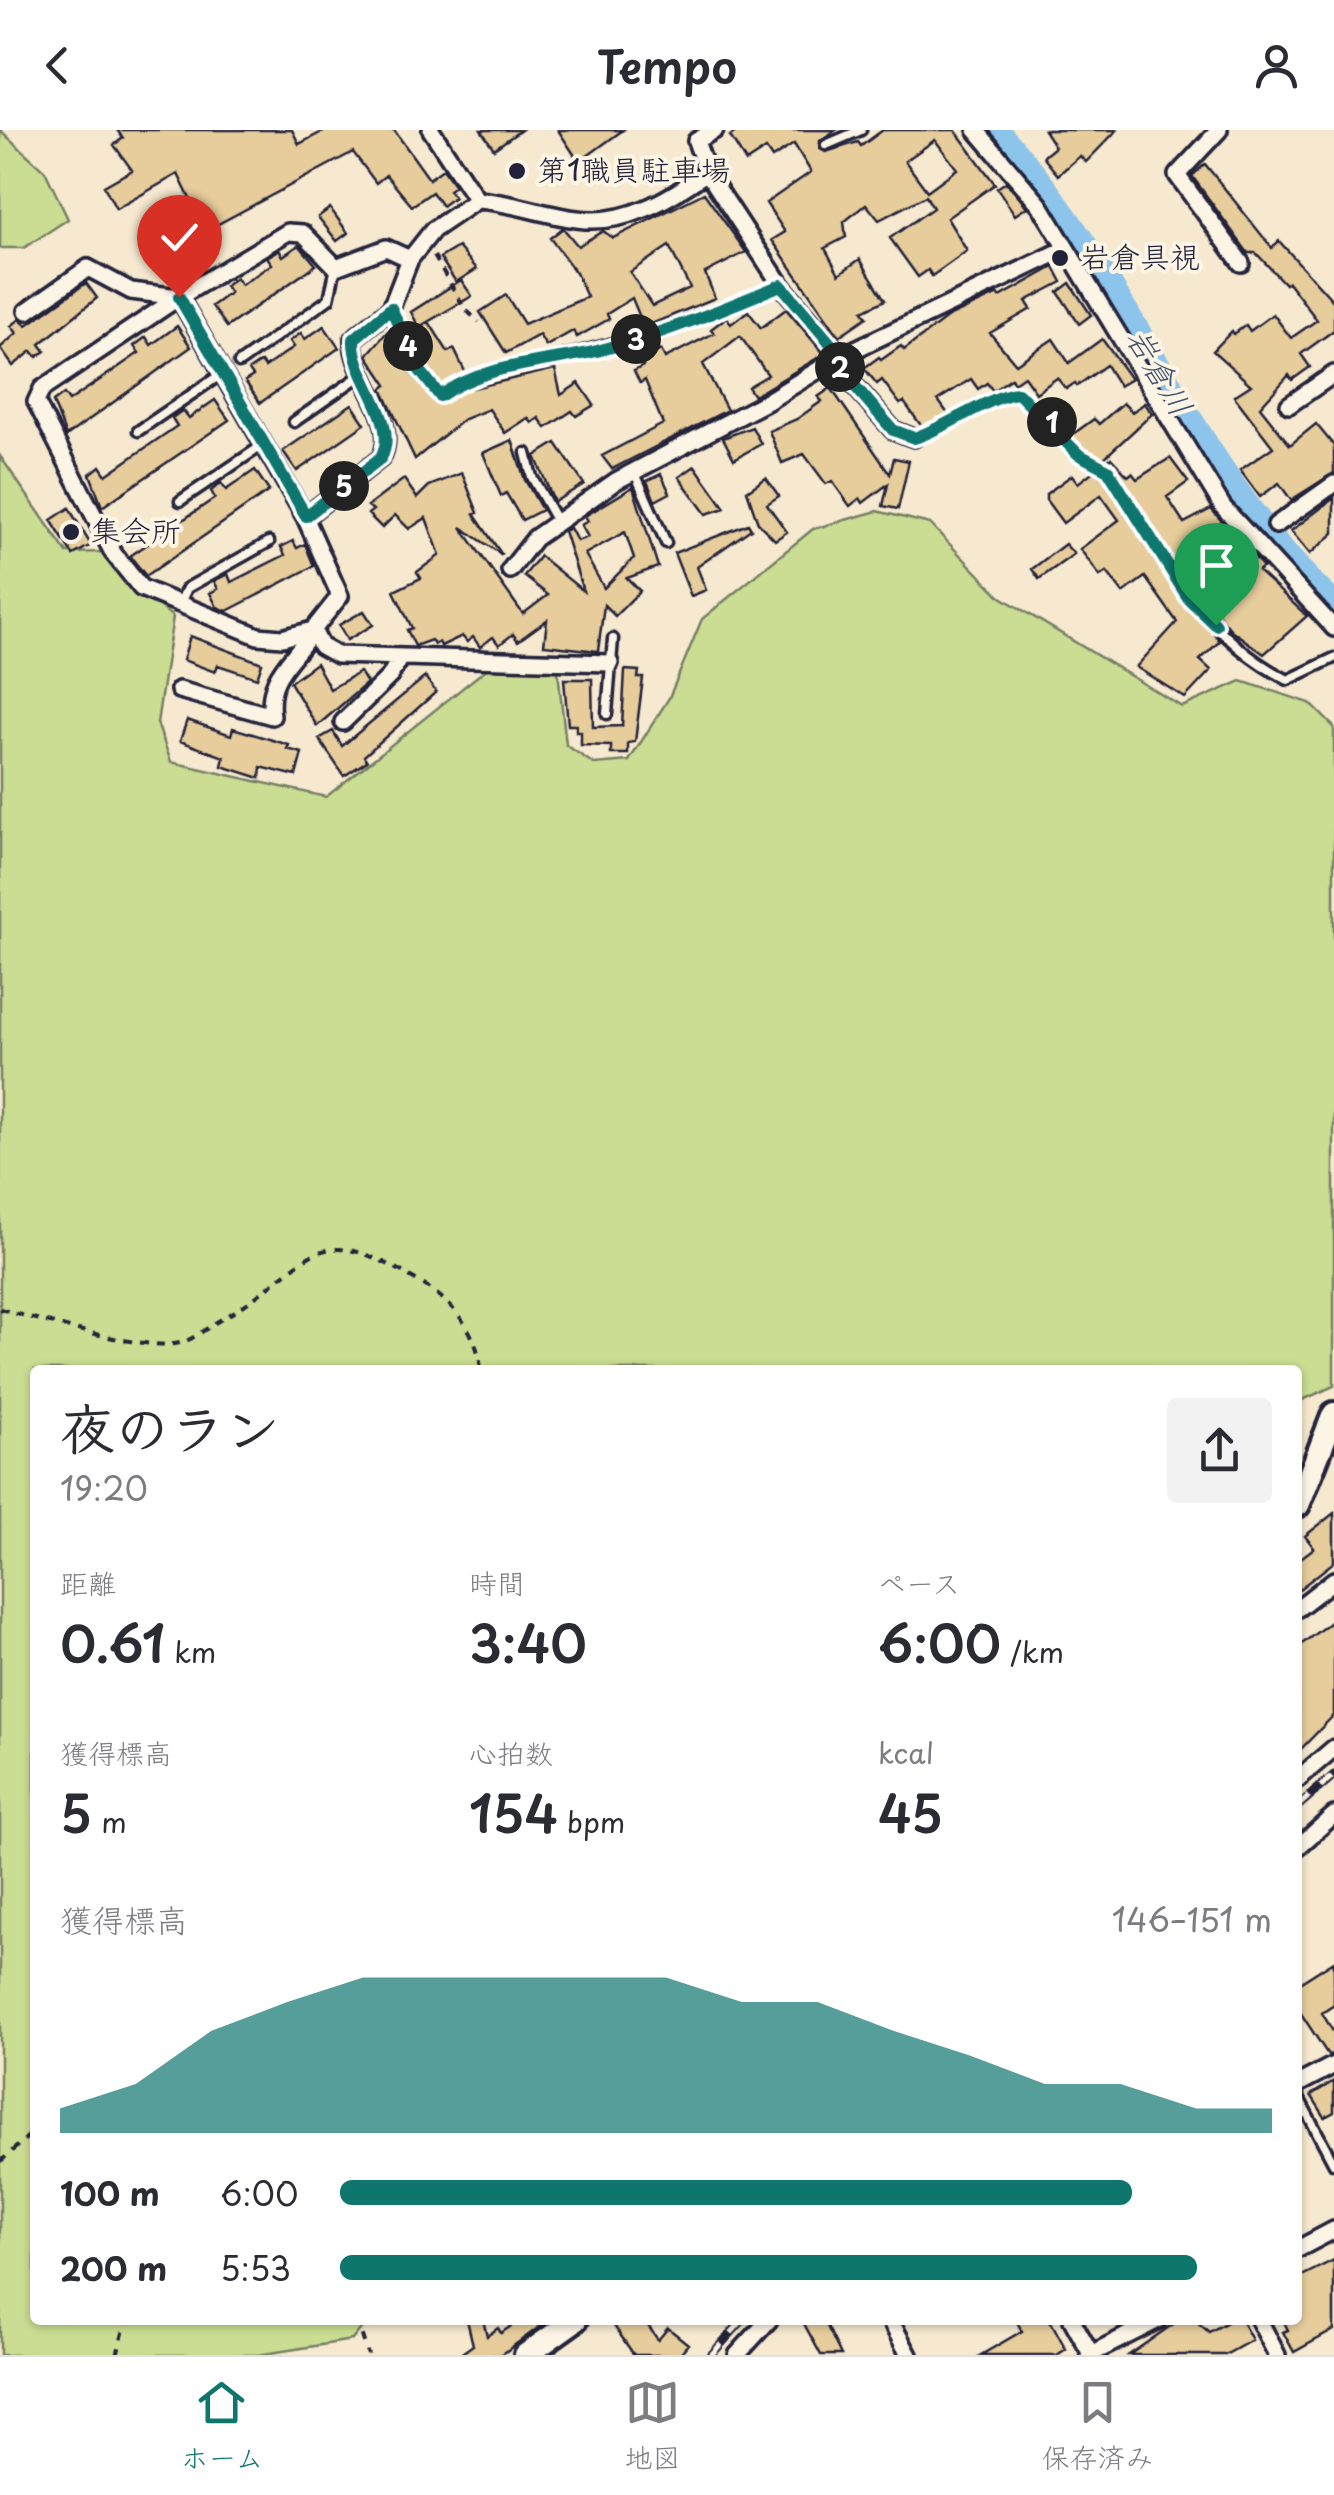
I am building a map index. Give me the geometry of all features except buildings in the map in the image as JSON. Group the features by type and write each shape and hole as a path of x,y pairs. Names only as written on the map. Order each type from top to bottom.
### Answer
{"main road":[{"path":"1302,1496 1334,1414"},
{"path":"535,2353 569,2325"}],"street":[{"path":"431,130 477,200"},
{"path":"715,130 696,141 707,172 781,285 893,430 914,438"},
{"path":"976,130 1040,205 1224,508 1334,628"},
{"path":"1219,130 1177,175 1241,263"},
{"path":"306,516 381,458 387,446 386,431 353,354 354,339 391,308 410,259 440,223 477,200 580,220 605,219 658,204 707,172"},
{"path":"313,630 282,638 258,636 141,588 113,553 36,402 42,390 179,297 288,232 303,233 336,266 386,248 410,259"},
{"path":"510,570 535,538 556,520 634,471 838,359 1066,249"},
{"path":"27,311 88,268 131,292 179,297"},
{"path":"179,297 306,516 340,596 277,671 270,700 272,716 179,690"},
{"path":"1288,405 1334,374"},
{"path":"1276,525 1334,484"},
{"path":"313,630 321,646 337,655 610,663"},
{"path":"343,722 390,676 399,659"},
{"path":"1302,1605 1334,1580"},
{"path":"1302,1776 1334,1748"},
{"path":"1302,1843 1334,1815"},
{"path":"1302,2082 1334,2065"},
{"path":"1302,2247 1334,2230"},
{"path":"738,2355 765,2325"},
{"path":"893,2325 909,2355"},
{"path":"1075,2325 1090,2355 1148,2325"},
{"path":"1262,2325 1277,2355"}],"lane":[{"path":"826,144 861,130"},
{"path":"239,362 328,299 336,266"},
{"path":"507,368 596,351 663,332 781,285"},
{"path":"391,308 418,368 440,396"},
{"path":"138,432 222,373"},
{"path":"294,422 362,375"},
{"path":"180,501 264,445"},
{"path":"526,453 532,477 556,520"},
{"path":"1108,470 1189,599 1230,637 1288,680 1334,658"},
{"path":"634,471 666,544"},
{"path":"180,604 187,588 269,542"},
{"path":"607,714 612,639"},
{"path":"1302,2104 1334,2164"}],"path":[{"path":"424,240 466,309 479,322"},
{"path":"440,396 454,386 507,368"},
{"path":"914,438 949,427 1002,394 1018,393 1048,419 1078,454 1108,470"},
{"path":"0,1309 90,1334 179,1344 259,1298 290,1267 327,1246 389,1263 454,1304 479,1365"},
{"path":"0,2162 30,2135"},
{"path":"116,2355 125,2325"},
{"path":"359,2325 368,2355"}],"green space":[{"path":"0,130 45,171 68,219 24,248 0,248"},
{"path":"0,456 67,553 105,552 140,591 173,617 157,723 171,762 326,797 490,666 558,671 566,745 594,764 629,761 669,698 702,619 813,529 877,511 930,524 1001,597 1182,707 1241,681 1310,703 1334,727 1334,1386 1302,1400 1302,1365 30,1365 30,2325 364,2325 352,2340 258,2355 0,2355"}],"waterway":[{"name":"岩倉川","path":"991,130 1039,186 1082,247 1237,497 1282,556 1334,609"}],"railway":[{"path":"1302,1803 1334,1775"},
{"path":"711,2355 738,2325"}],"place":[{"name":"第1職員駐車場","path":"517,171"},
{"name":"岩倉具視","path":"1060,258"},
{"name":"集会所","path":"71,532"}],"route":[{"path":"179,297 306,516 381,458 387,446 386,431 353,354 354,339 391,308 418,368 440,396 454,386 507,368 596,351 663,332 781,285 841,356 834,362 893,430 914,438 949,427 1002,394 1018,393 1038,408 1078,454 1108,470 1189,599 1216,625"}]}
